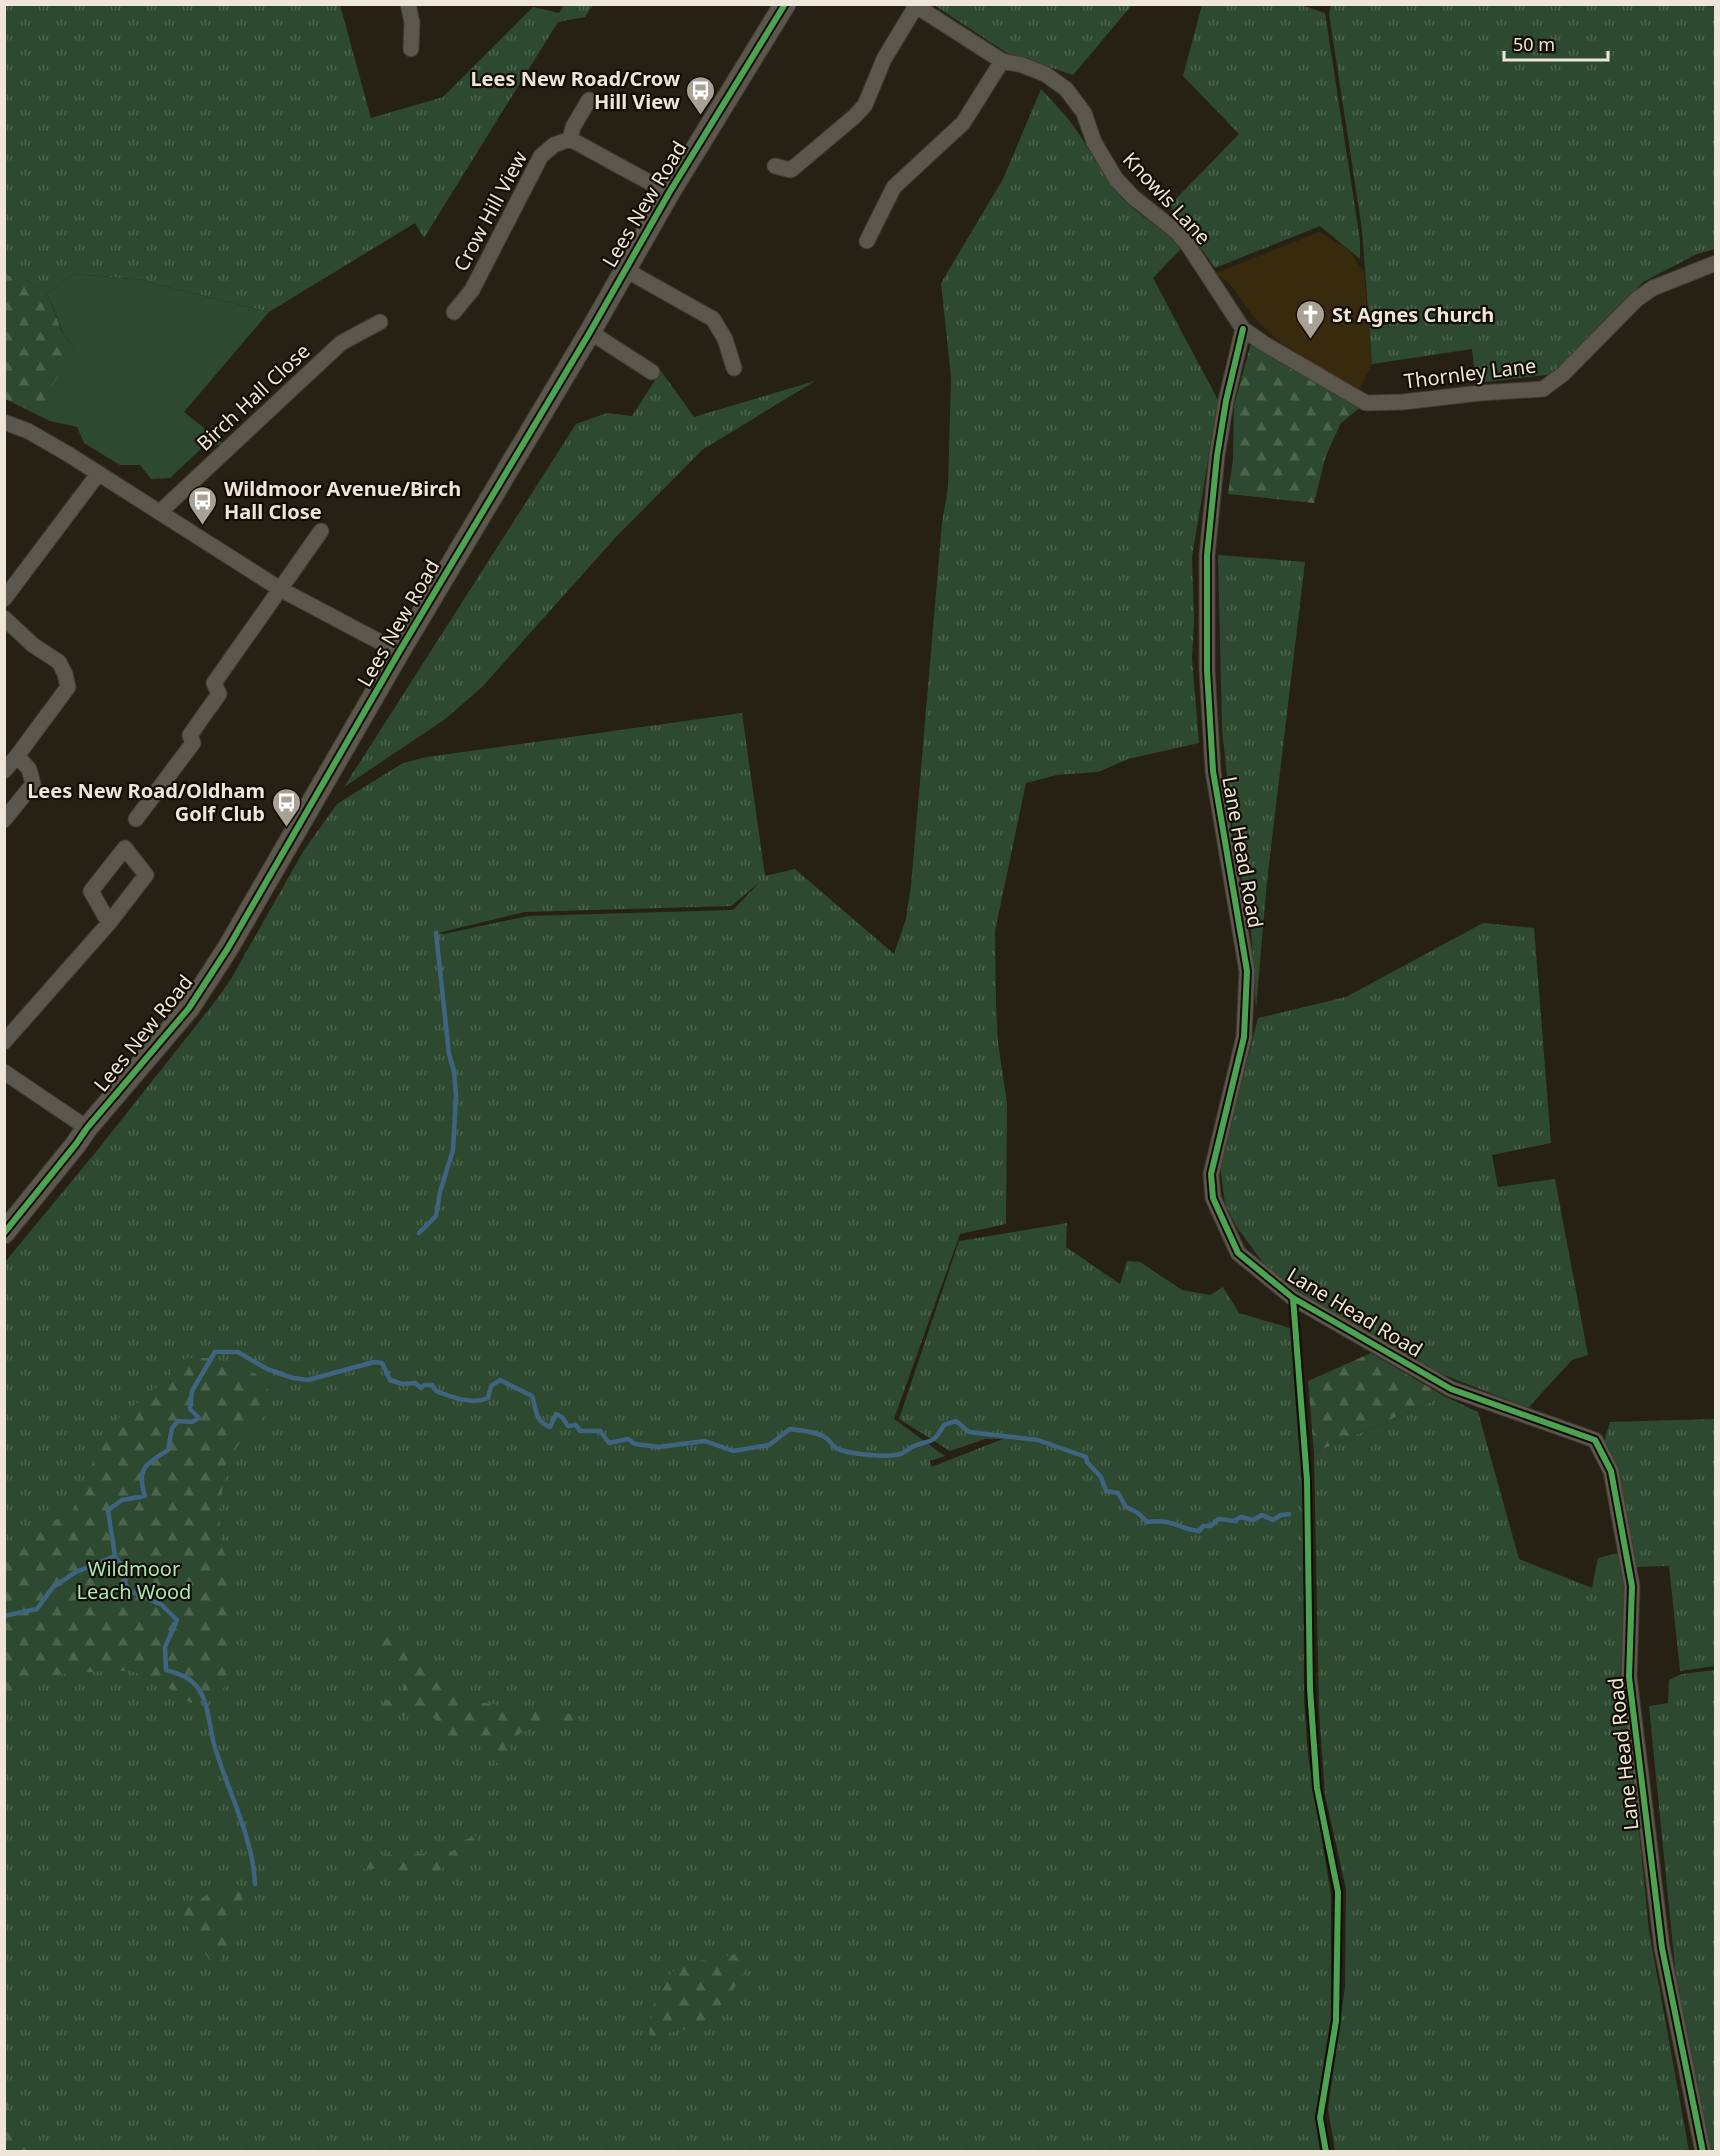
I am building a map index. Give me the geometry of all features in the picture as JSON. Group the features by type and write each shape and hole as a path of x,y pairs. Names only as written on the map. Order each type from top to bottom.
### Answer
{"street":[{"path":"408,4 412,22 411,49"},
{"name":"Lees New Road","path":"4,1233 87,1128 189,1008 283,854 399,652 590,332 669,193 785,4"},
{"path":"775,166 791,170 855,117 865,105 884,58 915,5"},
{"name":"Knowls Lane","path":"915,5 1002,61 1022,64 1045,74 1066,89 1084,112 1094,142 1116,179 1133,197 1177,232 1243,329"},
{"path":"867,241 894,187 963,123 1002,61"},
{"path":"590,100 573,127 570,139 669,193"},
{"name":"Crow Hill View","path":"454,312 472,290 541,156 554,145 570,139"},
{"name":"Thornley Lane","path":"1243,329 1366,403 1403,402 1480,393 1543,389 1563,374 1637,299 1653,288 1716,263"},
{"path":"624,269 713,320 725,339 734,368"},
{"name":"Birch Hall Close","path":"160,512 340,343 380,322"},
{"name":"Lane Head Road","path":"1243,329 1226,401 1217,456 1208,555 1207,670 1213,771 1247,971 1244,1037 1211,1174 1213,1198 1238,1253 1293,1298 1451,1389 1595,1440 1611,1471 1632,1586 1629,1677 1662,1948 1703,2151"},
{"path":"590,332 652,372"},
{"path":"4,422 27,431 280,589 399,652"},
{"path":"4,599 98,474"},
{"path":"136,819 193,743 190,735 219,694 214,683 321,531"},
{"path":"4,618 33,645 59,662 68,687 4,771"},
{"path":"4,820 33,784 29,769 17,756"},
{"path":"4,1042 109,923"},
{"path":"4,1072 87,1128"}],"shaded area":[{"path":"1319,232 1348,249 1364,272 1372,364 1358,392 1278,341 1254,318 1229,283 1216,273"}],"green space":[{"path":"1331,4 1715,5 1715,249 1697,254 1643,282 1554,374 1476,383 1472,349 1372,364 1362,229 1329,14"},
{"path":"5,5 340,5 371,118 443,97 533,7 559,13 564,5 593,5 585,17 558,22 424,238 415,223 269,312 144,280 74,274 47,293 17,275 5,276"},
{"path":"934,5 1132,5 1073,75 1007,53"},
{"path":"1202,5 1301,5 1325,13 1360,240 1360,259 1320,226 1215,268 1170,205 1239,134 1183,76"},
{"path":"1041,89 1073,125 1121,197 1182,248 1153,278 1218,400 1192,557 1194,622 1192,658 1199,743 1128,759 1098,772 1057,775 1026,783 995,931 998,1043 1007,1103 1006,1224 960,1234 894,1419 945,1456 930,1461 931,1467 1003,1439 985,1439 950,1451 899,1419 959,1241 1067,1223 1066,1247 1120,1284 1127,1261 1140,1262 1182,1290 1210,1295 1223,1287 1239,1313 1290,1328 1303,1499 1304,1701 1308,1755 1331,1895 1331,2017 1315,2118 1320,2151 7,2152 5,2147 5,1262 214,1003 231,979 304,850 337,804 403,763 427,757 742,713 765,876 795,869 894,954 906,919 911,886 942,523 948,488 951,377 941,283 1003,179","holes":["759,883 733,910 528,916 444,934 438,933 525,912 731,906"]},
{"path":"74,274 144,280 269,312 184,412 224,444 203,447 170,478 151,479 140,465 120,465 84,443 77,427 50,421 53,384 75,349 63,333 47,293"},
{"path":"17,275 47,293 62,332 75,349 54,385 50,421 5,399 4,276"},
{"path":"1251,343 1361,407 1341,423 1326,455 1314,503 1228,494 1233,460 1234,406"},
{"path":"661,371 694,417 815,381 702,450 615,538 482,687 444,720 344,787 576,424 607,413 632,416"},
{"path":"1218,555 1305,562 1267,881 1256,1009 1251,930 1232,823 1222,729"},
{"path":"1483,923 1534,928 1551,1143 1492,1155 1498,1187 1555,1179 1588,1355 1572,1360 1528,1408 1434,1371 1272,1275 1236,1226 1225,1204 1220,1166 1258,1018 1346,997"},
{"path":"1371,1353 1444,1396 1314,1453 1308,1381"},
{"name":"Wildmoor Leach Wood","path":"185,1358 213,1358 256,1374 268,1389 267,1413 242,1439 226,1464 219,1513 221,1546 235,1577 228,1644 230,1681 215,1698 191,1703 171,1689 134,1672 72,1673 41,1677 5,1698 5,1543 22,1540 73,1510 90,1468 119,1418 165,1380"},
{"path":"1444,1396 1478,1412 1519,1559 1592,1588 1598,1558 1619,1553 1624,1584 1624,1680 1649,1931 1689,2151 1335,2151 1328,2109 1345,1987 1346,1889 1325,1795 1319,1711 1314,1453"},
{"path":"1715,1419 1715,1666 1680,1671 1669,1566 1636,1567 1617,1483 1604,1443 1610,1422"},
{"path":"390,1633 407,1650 448,1682 461,1701 573,1714 580,1723 576,1729 528,1726 509,1744 513,1760 499,1765 480,1742 440,1743 441,1728 433,1717 374,1716 385,1701 401,1696 406,1680 375,1649 377,1637"},
{"path":"1715,1670 1715,2151 1707,2151 1678,1997 1649,1706 1668,1703 1669,1680 1682,1674"},
{"path":"476,1836 478,1846 437,1872 355,1868 348,1865 352,1859 370,1855 436,1854 453,1851 465,1840"},
{"path":"241,1887 243,1895 239,1915 218,1966 212,1964 177,1910 208,1895"},
{"path":"741,1953 749,1958 743,1974 721,2005 706,2020 681,2030 649,2037 651,2016 657,1995 667,1977 685,1965"},
{"path":"5,2099 8,2102 12,2132 29,2147 29,2151 5,2151"}],"waterway":[{"path":"419,1233 436,1216 440,1192 453,1150 456,1096 454,1071 449,1054 436,933"},
{"path":"255,1884 250,1848 219,1761 204,1701 199,1689 191,1681 166,1670 165,1647 177,1620 162,1605 132,1592 125,1584 126,1572 115,1556 108,1510 122,1500 145,1496 143,1473 149,1464 168,1450 172,1428 178,1421 192,1422 199,1418 190,1409 192,1391 215,1352 238,1352 267,1369 293,1378 308,1380 374,1362 382,1363 390,1380 402,1384 415,1383 421,1388 424,1385 432,1385 436,1391 455,1398 475,1401 488,1398 491,1386 500,1380 532,1396 539,1418 550,1427 556,1414 562,1417 568,1426 576,1425 580,1431 600,1431 609,1443 628,1439 635,1444 659,1447 705,1441 733,1451 769,1445 790,1429 818,1434 836,1448 849,1452 894,1455 931,1441 944,1425 956,1421 969,1432 1038,1440 1086,1457 1087,1462 1101,1477 1106,1491 1118,1493 1126,1507 1138,1513 1147,1522 1162,1521 1199,1531 1203,1526 1211,1526 1218,1519 1236,1521 1241,1517 1253,1520 1262,1515 1273,1520 1281,1515 1289,1514"},
{"path":"4,1616 37,1609 53,1587 76,1572 115,1556"}],"cycle path":[{"path":"4,1233 87,1128 189,1008 228,948 399,652 590,332 669,193 785,4"},
{"path":"1243,329 1226,401 1217,456 1207,555 1207,670 1213,771 1247,971 1244,1037 1211,1174 1213,1198 1238,1253 1293,1298 1451,1389 1595,1440 1611,1471 1632,1586 1629,1677 1662,1948 1703,2152"},
{"path":"1293,1298 1307,1480 1310,1689 1317,1788 1338,1892 1336,2021 1320,2118 1326,2152"}],"place":[{"name":"Lees New Road/Crow Hill View","path":"701,116"},
{"name":"St Agnes Church","path":"1311,340"},
{"name":"Wildmoor Avenue/Birch Hall Close","path":"203,526"},
{"name":"Lees New Road/Oldham Golf Club","path":"286,828"}]}
